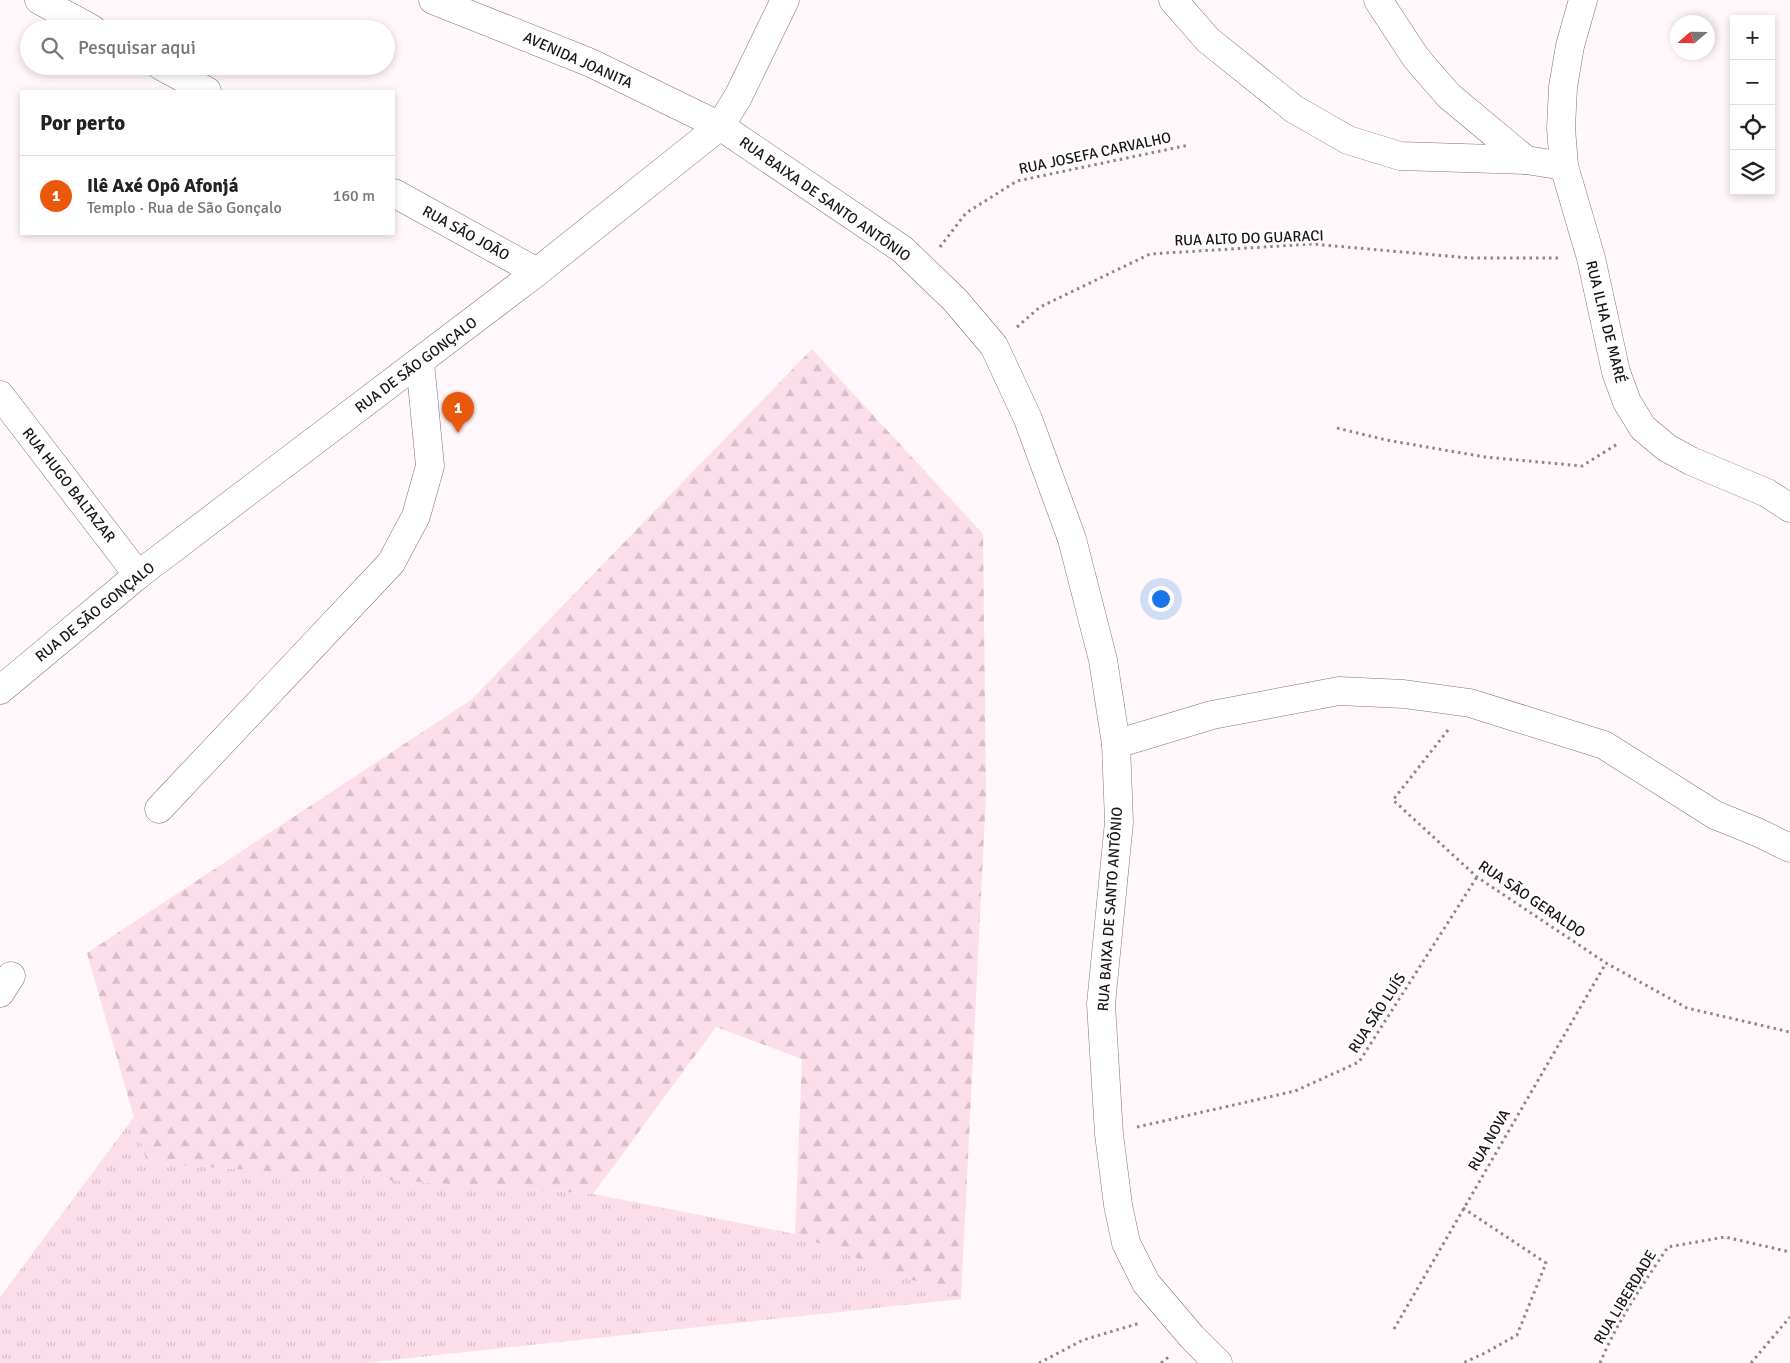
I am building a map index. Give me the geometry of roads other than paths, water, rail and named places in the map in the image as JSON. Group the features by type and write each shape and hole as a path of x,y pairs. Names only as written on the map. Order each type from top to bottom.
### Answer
{"street":[{"path":"39,0 76,20"},
{"name":"AVENIDA JOANITA","path":"433,0 591,63 720,126"},
{"name":"RUA DE SÃO GONÇALO","path":"0,690 138,575 537,272 720,126 738,97 784,0"},
{"path":"1173,0 1208,40 1294,109 1348,140 1400,156 1526,160 1564,166"},
{"path":"1378,0 1416,58 1449,96 1526,160"},
{"name":"RUA ILHA DE MARÉ","path":"1583,0 1570,46 1563,87 1561,128 1564,166 1591,258 1616,372 1627,402 1643,428 1667,448 1691,461 1767,493 1790,508"},
{"path":"178,75 205,90"},
{"name":"RUA BAIXA DE SANTO ANTÔNIO","path":"720,126 902,249 955,300 994,346 1028,419 1072,539 1103,660 1116,744 1120,822 1101,1004 1109,1134 1118,1205 1126,1243 1146,1283 1218,1363"},
{"name":"RUA SÃO JOÃO","path":"395,195 537,272"},
{"path":"160,809 390,563 416,516 430,466 420,362"},
{"name":"RUA HUGO BALTAZAR","path":"0,395 138,575"},
{"path":"1116,744 1212,715 1339,690 1404,694 1470,703 1604,745 1716,816 1757,832 1790,848"}],"place":[{"name":"Ilê Axé Opô Afonjá","path":"458,433"}]}
